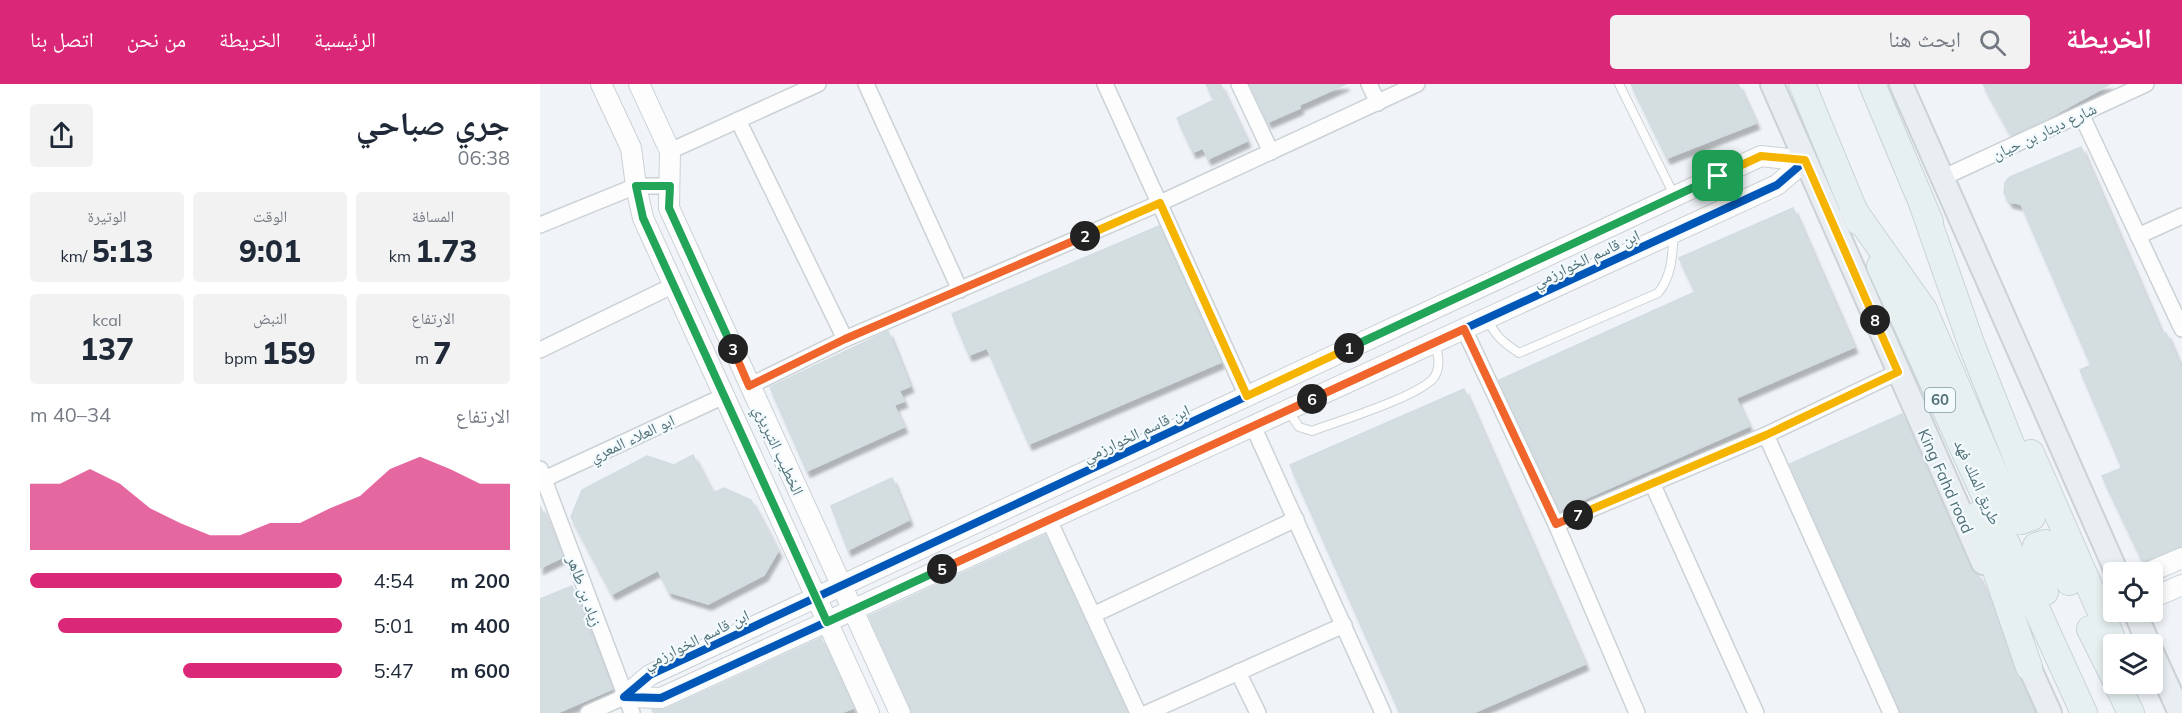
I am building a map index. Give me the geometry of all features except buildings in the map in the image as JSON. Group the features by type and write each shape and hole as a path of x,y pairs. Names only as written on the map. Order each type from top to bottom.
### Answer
{"highway":[{"name":"طريق الملك فهد","path":"1802,84 1853,209 2084,713"},
{"path":"1872,84 2110,634"},
{"path":"1853,209 1924,310 2009,507 2021,521 2032,517 2034,509 2025,479 1972,346 1923,206"},
{"path":"1929,375 2029,667"},
{"path":"2096,713 2035,568 2033,556 2036,546 2045,543 2056,553 2103,653"},
{"path":"2122,694 2131,713"},
{"path":"2137,694 2145,713"}],"main road":[{"name":"King Fahd road","path":"1772,84 2050,713"},
{"path":"1901,84 2112,562"},
{"path":"2163,676 2180,713"}],"street":[{"name":"الخطيب التبريزي","path":"601,84 631,148 643,218 866,712"},
{"name":"الخطيب التبريزي","path":"639,84 670,151 669,208 900,713"},
{"path":"670,151 818,84"},
{"path":"866,84 960,290"},
{"path":"1106,84 1247,396"},
{"path":"1239,84 1271,152"},
{"path":"1370,84 1378,103"},
{"path":"749,386 845,339 1160,203 1417,84"},
{"name":"شارع دينار بن حيان","path":"1942,178 2146,84"},
{"path":"2081,114 2182,329"},
{"path":"738,120 845,339"},
{"name":"ابن قاسم الخوارزمي","path":"628,705 650,675 1761,156 1805,160"},
{"name":"ابن قاسم الخوارزمي","path":"628,705 661,698 1776,185 1805,160"},
{"path":"540,225 636,186 670,186"},
{"path":"2138,236 2182,216"},
{"path":"540,350 674,285"},
{"path":"1464,329 1556,524 1637,713"},
{"path":"1344,351 1358,378"},
{"path":"1556,524 1766,435 1898,372"},
{"name":"ابو العلاء المعري","path":"541,476 724,396"},
{"path":"1253,426 1383,713"},
{"path":"1766,435 1891,713"},
{"name":"زياد بن طاهر","path":"541,476 628,705"},
{"path":"1653,483 1756,713"},
{"path":"1093,615 1296,519"},
{"path":"1049,520 1138,713"},
{"path":"2163,566 2182,558"},
{"path":"2163,593 2182,585"},
{"path":"1147,713 1344,625"},
{"path":"1238,672 1258,713"},
{"path":"588,713 628,705"}],"lane":[{"path":"1619,84 1675,196"},
{"path":"1487,318 1493,331 1502,342 1519,352 1658,293 1666,283 1671,266 1674,232"},
{"path":"1287,410 1299,427 1312,431 1416,391 1434,378 1438,367 1438,355 1434,342"}],"cycle path":[{"path":"1761,156 1805,161 1777,185 661,698 624,697 650,675 1761,156"}],"route":[{"path":"1761,156 1805,160 1898,372 1766,435 1556,524 1464,329 827,622 643,218 636,186 670,186 669,208 749,386 845,339 1160,203 1247,396 1718,176 1761,156"}]}
